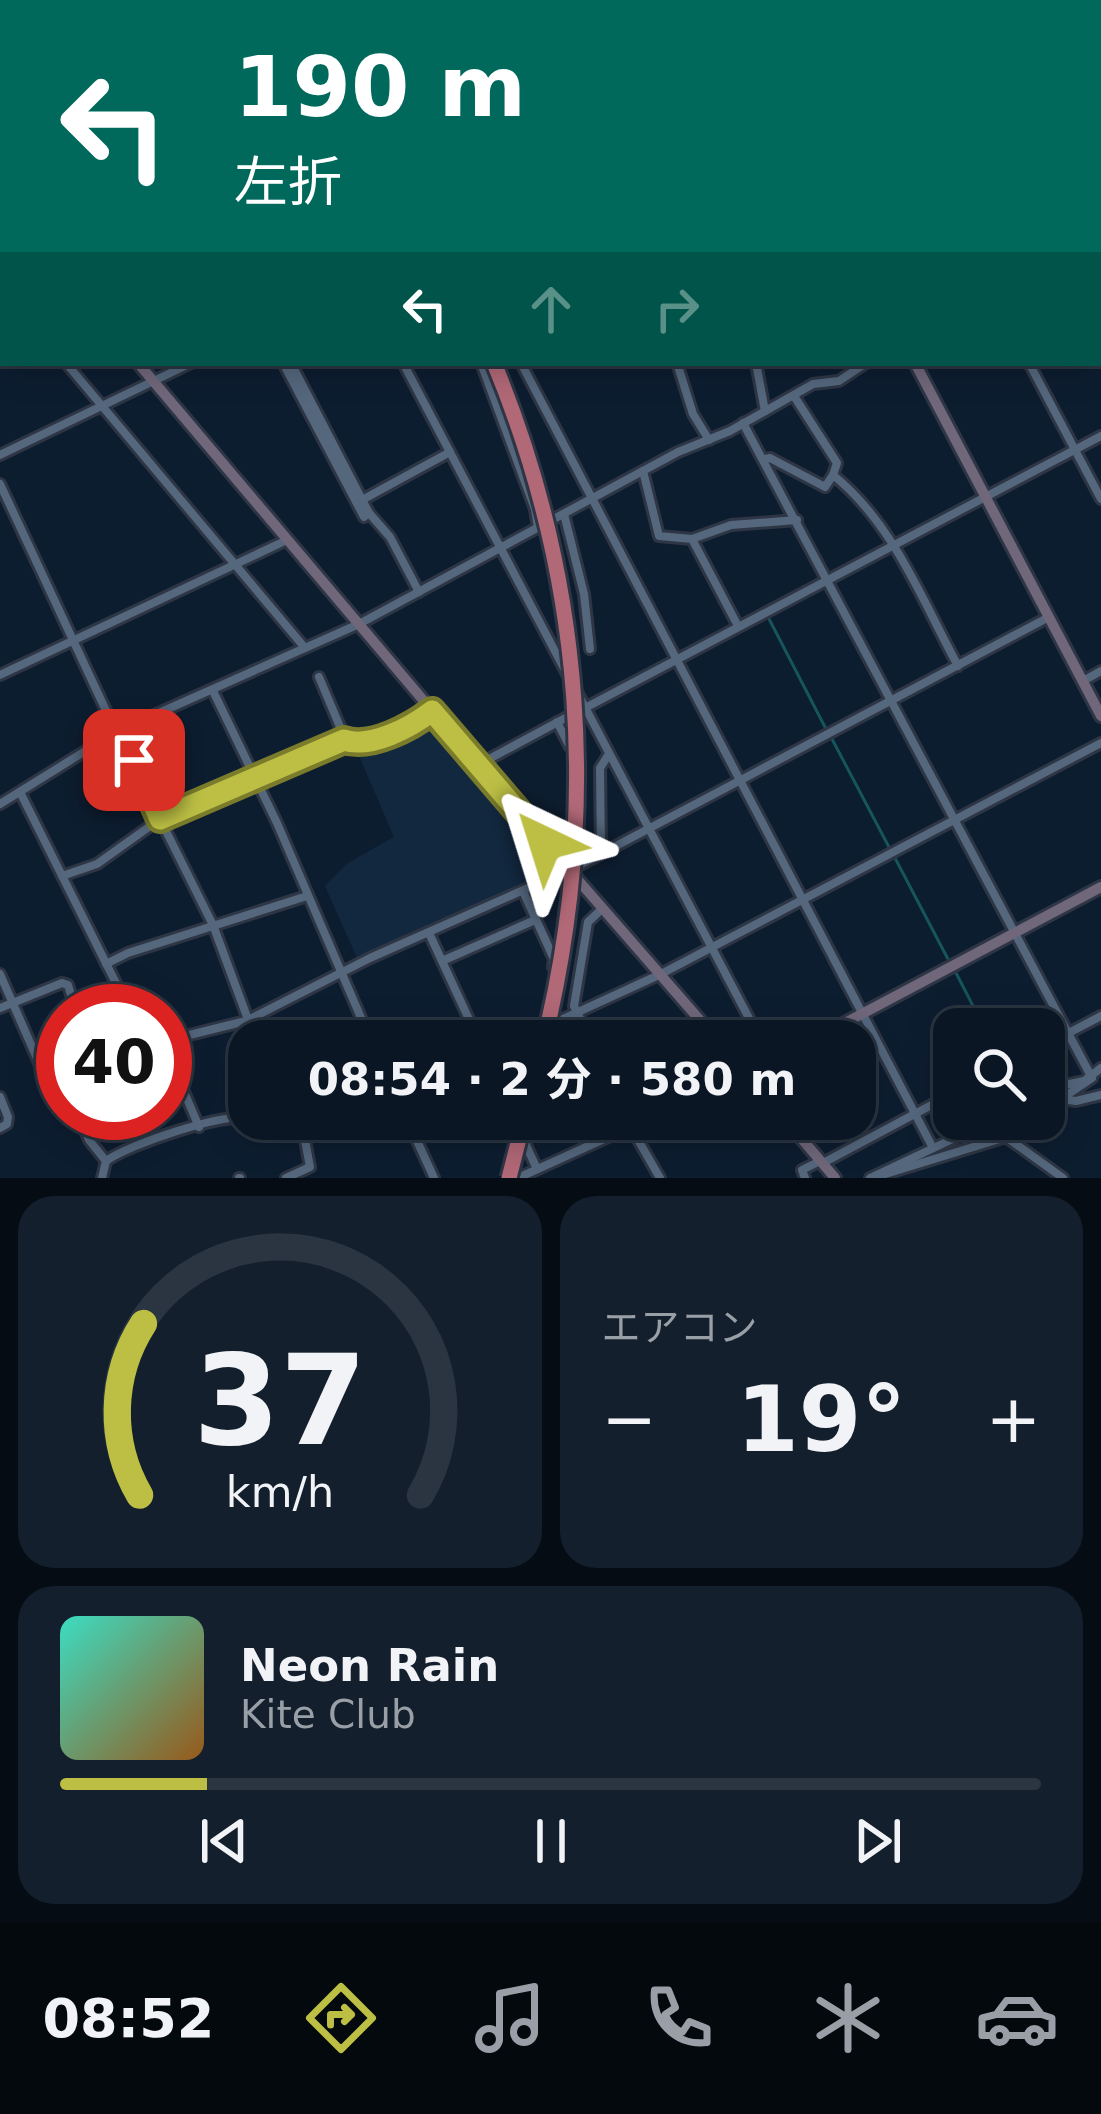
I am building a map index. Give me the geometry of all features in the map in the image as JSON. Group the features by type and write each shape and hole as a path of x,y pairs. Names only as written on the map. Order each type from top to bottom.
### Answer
{"highway":[{"path":"495,366 525,444 553,543 577,707 573,881 548,1020"},
{"path":"509,1178 519,1140"}],"street":[{"path":"69,366 305,648"},
{"path":"141,366 700,1020"},
{"path":"0,455 182,366"},
{"path":"288,366 364,517 369,513"},
{"path":"289,366 369,513 390,537 419,592"},
{"path":"406,366 750,1020"},
{"path":"482,366 538,528"},
{"path":"522,366 933,1148"},
{"path":"678,366 693,414 709,440"},
{"path":"757,366 765,411"},
{"path":"0,804 118,731 359,624 643,471 813,384 839,381 862,366"},
{"path":"917,366 1101,716"},
{"path":"1031,366 1101,499"},
{"path":"765,459 824,487 833,476 837,463 794,396"},
{"path":"743,423 1092,1078"},
{"path":"478,765 1101,436"},
{"path":"362,500 450,452"},
{"path":"643,471 658,536 692,539 731,525 797,520"},
{"path":"833,476 874,517 893,544 958,666"},
{"path":"0,484 213,925 246,1020"},
{"path":"564,514 584,594 590,649"},
{"path":"692,539 738,626"},
{"path":"0,675 287,540"},
{"path":"248,1020 523,891 565,866 601,854 1050,617"},
{"path":"1083,681 1101,671"},
{"path":"319,677 346,741 353,744 403,729 432,711"},
{"path":"213,691 277,823 361,1020"},
{"path":"557,722 570,746 565,866"},
{"path":"62,876 97,863 160,819 346,741"},
{"path":"561,1020 712,948 1101,743"},
{"path":"601,854 600,768 609,754"},
{"path":"20,791 115,984"},
{"path":"850,1020 1101,887"},
{"path":"523,891 554,959 549,981 578,983"},
{"path":"106,964 307,896"},
{"path":"582,1020 574,1006 588,922 603,908"},
{"path":"442,961 535,920"},
{"path":"429,933 469,1020"},
{"path":"0,974 61,1113 81,1120 106,1161"},
{"path":"0,1008 36,993"},
{"path":"1065,1036 1101,1016"},
{"path":"192,1036 228,1026"},
{"path":"1101,1069 1061,1099 1101,1095"},
{"path":"1065,1084 1092,1078"},
{"path":"0,1097 8,1117 0,1128"},
{"path":"805,1178 802,1170 933,1104"},
{"path":"192,1108 200,1127"},
{"path":"102,1178 106,1161 135,1144 228,1117"},
{"path":"870,1178 1006,1137 1063,1178"},
{"path":"286,1178 307,1174 310,1167 302,1140"},
{"path":"416,1140 434,1178"},
{"path":"524,1140 537,1169"},
{"path":"520,1178 594,1140"},
{"path":"638,1140 660,1178"},
{"path":"882,1175 950,1140"},
{"path":"805,1142 835,1178"}],"shaded area":[{"path":"429,719 559,871 358,960 325,886 348,863 394,837 356,749 396,737"}],"waterway":[{"path":"767,615 826,729"},
{"path":"832,739 890,849"},
{"path":"895,858 949,961"},
{"path":"955,971 974,1008"}],"route":[{"path":"134,760 160,819 344,740 353,744 403,729 432,711 545,843"}]}
